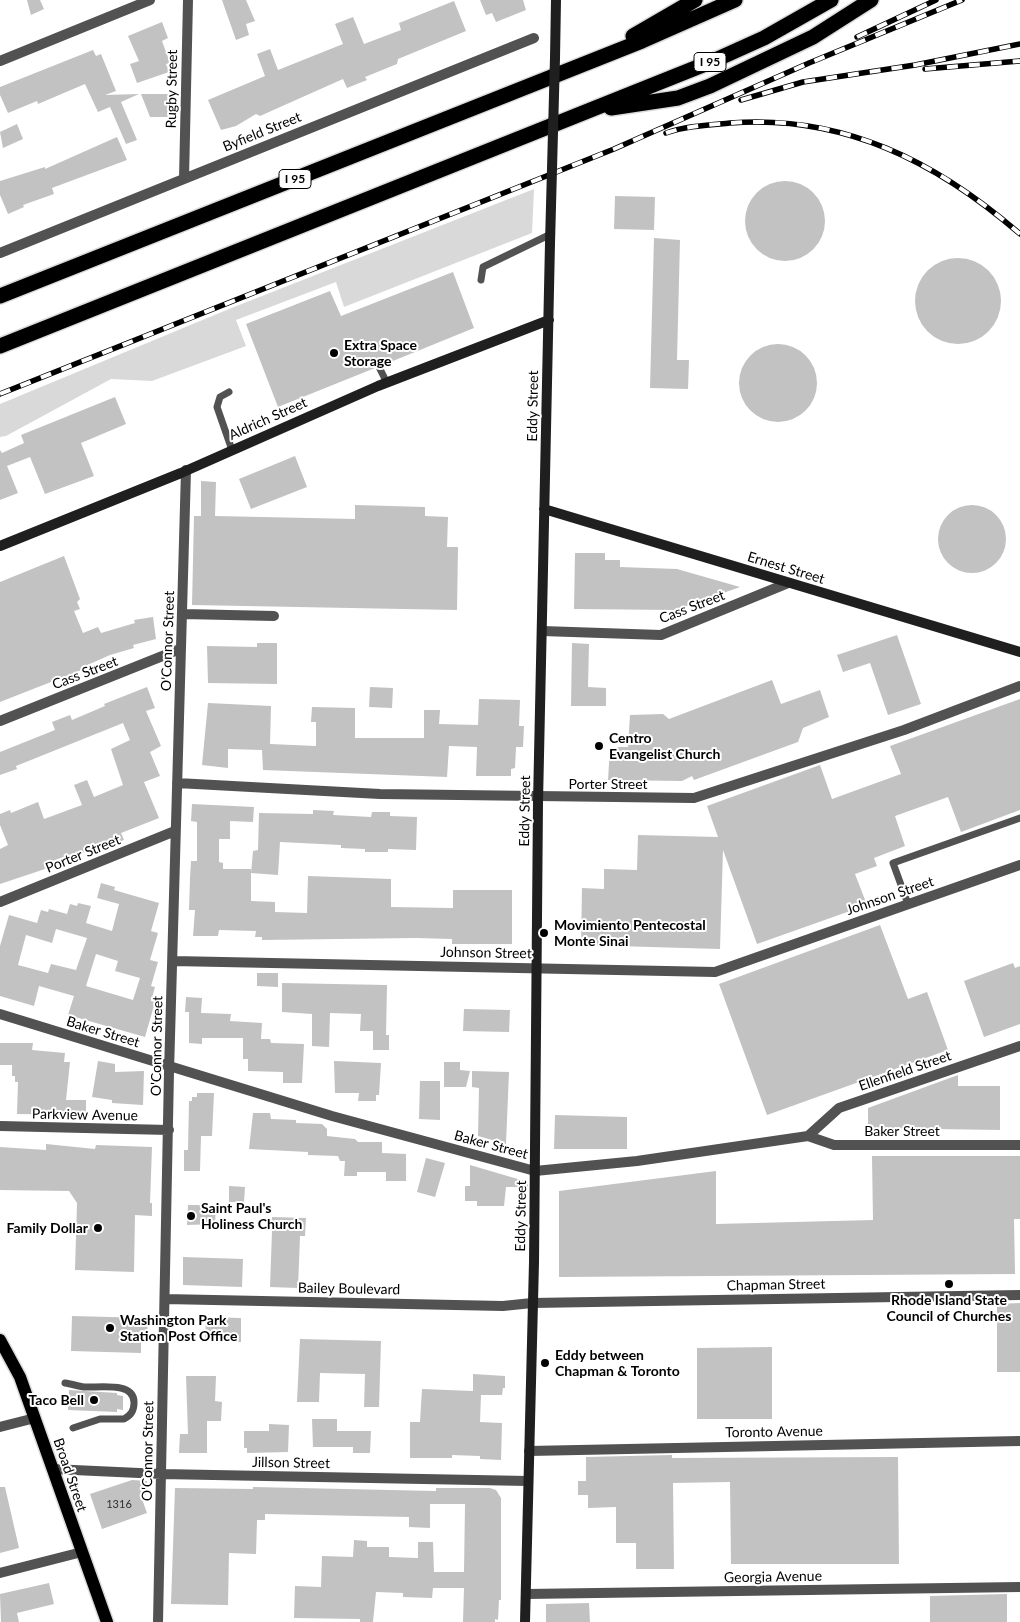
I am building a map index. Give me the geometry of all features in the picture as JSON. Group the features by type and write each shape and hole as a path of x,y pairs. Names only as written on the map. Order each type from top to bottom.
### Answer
{"highway":[{"path":"590,62 694,0"},
{"name":"I 95","path":"0,296 590,62 735,0"},
{"name":"I 95","path":"0,346 739,49 831,0"},
{"path":"584,112 678,98 694,92 813,37 871,0"}],"main road":[{"name":"Eddy Street","path":"525,1622 536,1171 539,797 556,0"},
{"name":"Aldrich Street","path":"0,546 186,470 386,383 549,320"},
{"name":"Ernest Street","path":"544,509 1020,652"},
{"name":"Broad Street","path":"0,1340 20,1377 107,1622"}],"street":[{"path":"0,61 150,0"},
{"name":"Rugby Street","path":"184,179 188,0"},
{"name":"Byfield Street","path":"0,253 534,38"},
{"name":"O'Connor Street","path":"158,1622 169,1068 186,470"},
{"name":"Cass Street","path":"542,631 661,635 788,583"},
{"path":"183,614 274,616"},
{"name":"Cass Street","path":"0,721 180,649"},
{"name":"Porter Street","path":"177,783 380,794 694,798 904,730 1020,686"},
{"name":"Porter Street","path":"0,902 176,831"},
{"name":"Johnson Street","path":"173,961 715,972 1020,865"},
{"name":"Baker Street","path":"0,1014 169,1068 332,1116 536,1171 633,1162 808,1136 834,1145 1020,1145"},
{"name":"Ellenfield Street","path":"808,1136 839,1108 1020,1046"},
{"name":"Parkview Avenue","path":"0,1126 169,1130"},
{"name":"Chapman Street","path":"532,1303 1020,1295"},
{"name":"Bailey Boulevard","path":"165,1299 502,1306 532,1303"},
{"path":"0,1426 35,1418"},
{"name":"Toronto Avenue","path":"529,1452 1020,1441"},
{"name":"Jillson Street","path":"52,1469 161,1474 528,1481"},
{"path":"0,1572 82,1552"},
{"name":"Georgia Avenue","path":"526,1594 1020,1587"}],"lane":[{"path":"481,280 482,267 550,238"},
{"path":"380,369 386,383"},
{"path":"229,392 220,397 217,407 232,450"},
{"path":"908,904 893,863 1020,818"},
{"path":"65,1383 84,1387 120,1388 129,1391 134,1399 133,1410 124,1419 100,1419 73,1428"}],"shaded area":[{"path":"534,189 532,233 344,307 336,282 236,320 246,346 152,381 111,379 6,436 0,437 0,404 229,309"}],"building":[{"path":"27,0 40,0 44,9 31,15"},
{"path":"222,0 246,0 255,21 246,24 249,35 236,40"},
{"path":"480,0 523,0 526,10 496,22 492,13 486,15"},
{"path":"454,1 466,31 398,59 397,64 365,77 367,80 347,88 343,79 260,116 256,114 236,126 221,130 208,100 265,76 257,54 270,49 278,70 343,44 335,24 353,17 364,44 401,30 399,23"},
{"path":"162,22 168,38 162,41 170,63 166,64 169,72 137,83 130,64 139,61 128,36"},
{"path":"93,50 96,56 101,54 116,91 105,95 139,94 121,102 137,140 126,144 110,107 98,112 85,84 38,104 37,101 8,113 0,95 0,87"},
{"path":"141,94 169,94 169,117 150,117"},
{"path":"17,124 23,139 3,148 0,132"},
{"path":"117,137 127,160 52,188 54,194 23,205 24,207 8,214 0,195 0,181 45,167 45,169"},
{"path":"777,181 793,181 814,192 825,213 825,229 814,250 793,261 777,261 763,255 751,243 745,229 745,213 751,199 763,187"},
{"path":"615,196 655,197 654,230 614,229"},
{"path":"654,238 680,240 677,360 689,360 688,389 650,388"},
{"path":"958,258 974,261 982,265 994,277 998,285 1001,301 998,317 994,325 982,337 974,341 958,344 942,341 934,337 922,325 918,317 915,301 918,285 922,277 934,265 942,261"},
{"name":"Extra Space Storage","path":"453,272 474,328 383,365 378,364 375,368 278,407 246,324 330,291 341,316"},
{"path":"770,344 786,344 800,350 811,361 817,375 817,391 811,405 800,416 786,422 770,422 756,416 745,405 739,391 739,375 745,361 756,350"},
{"path":"115,397 126,424 81,443 94,476 45,494 30,457 7,466 18,493 0,500 0,450 2,453 24,443 21,435"},
{"path":"295,456 307,487 251,509 239,479"},
{"path":"201,481 216,482 215,516 355,519 355,505 425,507 425,516 448,517 447,547 458,547 457,610 192,605 194,516 201,516"},
{"path":"972,505 985,508 996,515 1003,526 1006,539 1003,552 996,563 985,570 972,573 959,570 948,563 941,552 938,539 941,526 948,515 959,508"},
{"path":"575,553 605,553 605,560 620,560 620,567 677,569 740,587 676,610 574,609"},
{"path":"64,556 80,599 77,602 80,609 74,611 83,633 98,627 101,633 135,623 134,620 153,617 156,639 133,645 134,648 110,655 83,667 84,669 0,702 0,582"},
{"path":"897,635 921,704 888,715 870,663 843,672 837,655"},
{"path":"257,643 277,643 277,684 208,683 207,646 257,647"},
{"path":"572,643 589,644 588,687 606,688 606,706 571,706"},
{"path":"772,680 781,704 820,690 829,717 803,728 798,742 694,780 692,776 682,781 608,780 610,747 628,747 630,715 663,714 669,719"},
{"path":"147,687 155,708 146,711 161,746 150,752 160,776 144,782 159,818 121,833 124,840 104,847 102,842 86,848 82,855 77,852 44,864 45,869 0,884 0,849 8,845 0,825 0,814 10,810 11,813 38,802 44,819 82,805 74,785 87,780 94,797 123,785 111,749 130,740 123,723 16,766 17,769 0,775 0,752 55,730 52,722 70,715 72,720 105,706 104,704"},
{"path":"370,687 393,688 392,708 369,707"},
{"path":"479,699 520,700 519,726 524,726 523,747 516,747 515,768 511,769 511,776 476,776 477,747 449,746 447,777 263,770 262,750 228,749 228,768 202,765 208,703 271,706 270,744 316,746 316,722 311,722 312,707 355,708 355,738 424,738 424,710 440,710 439,724 478,725"},
{"path":"1020,699 1020,810 961,832 948,797 895,816 905,846 874,858 877,866 855,874 867,905 757,944 723,850 720,949 581,945 582,888 604,889 604,869 637,870 638,835 718,837 707,806 820,765 832,799 901,774 890,746"},
{"path":"192,804 254,807 253,822 230,821 230,839 219,839 219,862 223,863 223,869 251,869 251,901 275,902 275,912 307,913 308,876 391,879 391,907 453,908 453,890 512,890 512,944 452,944 452,939 416,938 262,940 262,937 255,937 256,931 219,930 218,936 193,936 195,910 189,910 190,878 191,861 197,861 197,822 191,821"},
{"path":"313,810 334,811 333,815 371,817 372,812 390,812 390,816 417,817 416,850 388,849 388,852 365,852 365,849 341,848 341,845 280,842 278,875 251,873 253,851 258,850 259,813 313,814"},
{"path":"101,883 115,887 114,890 159,903 151,931 158,933 150,960 158,962 151,986 155,987 151,1001 155,1002 145,1037 68,1015 74,996 39,986 34,1006 0,996 0,946 9,915 37,923 41,910 48,912 49,909 67,914 70,904 77,906 78,903 91,906 86,923 112,931 119,904 97,898","holes":["56,929 87,938 76,970 51,964 48,973 18,965 26,935 52,943","96,954 118,961 115,971 140,978 133,1000 86,986"]},
{"path":"880,925 908,999 927,992 948,1050 767,1115 719,984"},
{"path":"1013,963 1015,968 1020,966 1020,1024 984,1037 964,981"},
{"path":"257,973 278,973 278,987 257,986"},
{"path":"282,983 387,985 386,1035 389,1035 389,1050 373,1050 373,1031 360,1031 361,1014 330,1013 329,1047 312,1046 312,1014 282,1012"},
{"path":"186,997 202,998 201,1013 231,1014 230,1021 262,1023 261,1039 270,1039 271,1043 304,1044 302,1083 283,1083 283,1072 248,1071 248,1059 243,1059 243,1038 202,1038 202,1044 189,1043 189,1012 185,1012"},
{"path":"464,1009 510,1010 509,1032 463,1031"},
{"path":"0,1043 33,1043 32,1050 65,1053 64,1062 70,1062 66,1100 86,1100 86,1115 17,1114 18,1082 15,1082 15,1076 12,1076 12,1065 0,1065"},
{"path":"98,1061 115,1064 115,1072 144,1071 143,1105 112,1103 112,1100 92,1097"},
{"path":"334,1061 381,1063 379,1095 376,1095 376,1101 358,1101 359,1093 335,1093"},
{"path":"444,1062 460,1062 460,1070 470,1071 466,1087 444,1087"},
{"path":"472,1071 509,1072 506,1144 478,1136 479,1088 472,1087"},
{"path":"958,1075 958,1086 1000,1086 1000,1130 868,1128 868,1108"},
{"path":"420,1081 440,1081 440,1120 419,1119"},
{"path":"197,1093 214,1093 212,1136 201,1136 200,1171 184,1171 184,1150 188,1150 189,1101 192,1101 192,1097 197,1097"},
{"path":"253,1113 270,1113 271,1119 296,1120 296,1123 322,1124 327,1129 327,1136 355,1139 358,1142 382,1142 382,1153 406,1154 406,1181 386,1181 386,1172 357,1172 357,1176 344,1176 345,1161 340,1161 338,1156 308,1155 308,1152 249,1149"},
{"path":"555,1115 627,1117 627,1149 554,1149"},
{"path":"46,1144 95,1149 96,1145 152,1147 150,1203 152,1203 152,1216 135,1215 134,1272 75,1270 77,1203 69,1191 0,1190 0,1147 46,1150"},
{"path":"872,1156 1020,1156 1020,1219 1014,1219 1015,1274 559,1277 559,1191 716,1171 716,1224 873,1220"},
{"path":"426,1158 445,1163 435,1197 417,1192"},
{"path":"470,1165 528,1182 528,1187 506,1187 504,1206 477,1206 477,1201 465,1201 465,1186 470,1186"},
{"path":"229,1186 245,1187 244,1202 229,1202"},
{"path":"188,1205 216,1205 215,1224 187,1225"},
{"path":"272,1217 306,1218 305,1236 300,1236 298,1288 270,1287 272,1231 266,1231 266,1220 272,1219"},
{"path":"183,1257 243,1259 242,1287 183,1285"},
{"path":"1020,1303 1020,1372 997,1372 997,1304"},
{"name":"Washington Park Station Post Office","path":"72,1316 148,1318 147,1337 141,1337 141,1353 71,1351"},
{"path":"206,1317 241,1318 241,1342 205,1341"},
{"path":"300,1339 381,1341 379,1407 364,1407 365,1374 320,1373 319,1402 297,1402"},
{"path":"772,1347 772,1419 697,1419 697,1348"},
{"path":"473,1374 505,1376 505,1388 503,1388 502,1395 481,1395 480,1422 502,1423 501,1460 480,1459 480,1456 452,1455 452,1458 410,1458 410,1422 420,1422 422,1389 473,1391"},
{"path":"186,1376 216,1376 215,1401 222,1402 221,1421 207,1421 207,1453 179,1453 180,1434 188,1434"},
{"path":"69,1390 117,1393 117,1395 123,1396 123,1410 117,1409 117,1412 68,1410"},
{"path":"312,1419 337,1419 337,1431 371,1431 370,1453 353,1453 353,1447 313,1447"},
{"path":"269,1424 289,1425 288,1452 247,1453 247,1448 244,1448 244,1431 269,1431"},
{"path":"672,1455 672,1458 898,1457 899,1564 731,1564 730,1482 673,1483 674,1569 636,1569 636,1543 616,1543 616,1507 588,1508 588,1495 578,1495 578,1481 586,1481 586,1457"},
{"path":"132,1480 147,1481 146,1495 141,1496 147,1513 102,1529 90,1494"},
{"path":"0,1487 5,1487 19,1548 0,1553"},
{"path":"253,1487 436,1491 436,1488 490,1488 496,1490 501,1498 501,1600 499,1600 498,1620 495,1619 495,1622 463,1622 464,1588 433,1588 432,1598 403,1597 403,1593 376,1592 373,1622 360,1622 360,1619 294,1618 295,1586 321,1587 322,1556 353,1557 354,1540 367,1541 367,1547 389,1547 389,1557 418,1558 418,1542 433,1542 434,1572 464,1572 465,1504 430,1504 430,1528 409,1527 409,1517 265,1514 265,1520 257,1520 256,1554 229,1553 228,1605 171,1604 175,1488 253,1489"},
{"path":"49,1583 54,1604 17,1613 19,1622 1,1622 0,1594"},
{"path":"1007,1594 1007,1622 930,1622 930,1596"},
{"path":"589,1603 590,1622 546,1622 546,1604"}],"railway":[{"path":"857,37 936,0"},
{"path":"0,394 614,149 809,63 962,0"},
{"path":"741,100 803,82 915,65 1020,44"},
{"path":"925,69 1020,61"},
{"path":"666,133 706,125 771,122 811,126 850,135 886,148 922,165 956,185 1020,234"}],"place":[{"name":"Extra Space Storage","path":"334,353"},
{"name":"Centro Evangelist Church","path":"599,746"},
{"name":"Movimiento Pentecostal Monte Sinai","path":"544,933"},
{"name":"Saint Paul's Holiness Church","path":"191,1216"},
{"name":"Family Dollar","path":"98,1228"},
{"name":"Rhode Island State Council of Churches","path":"949,1284"},
{"name":"Washington Park Station Post Office","path":"110,1328"},
{"name":"Eddy between Chapman & Toronto","path":"545,1363"},
{"name":"Taco Bell","path":"94,1400"}]}
